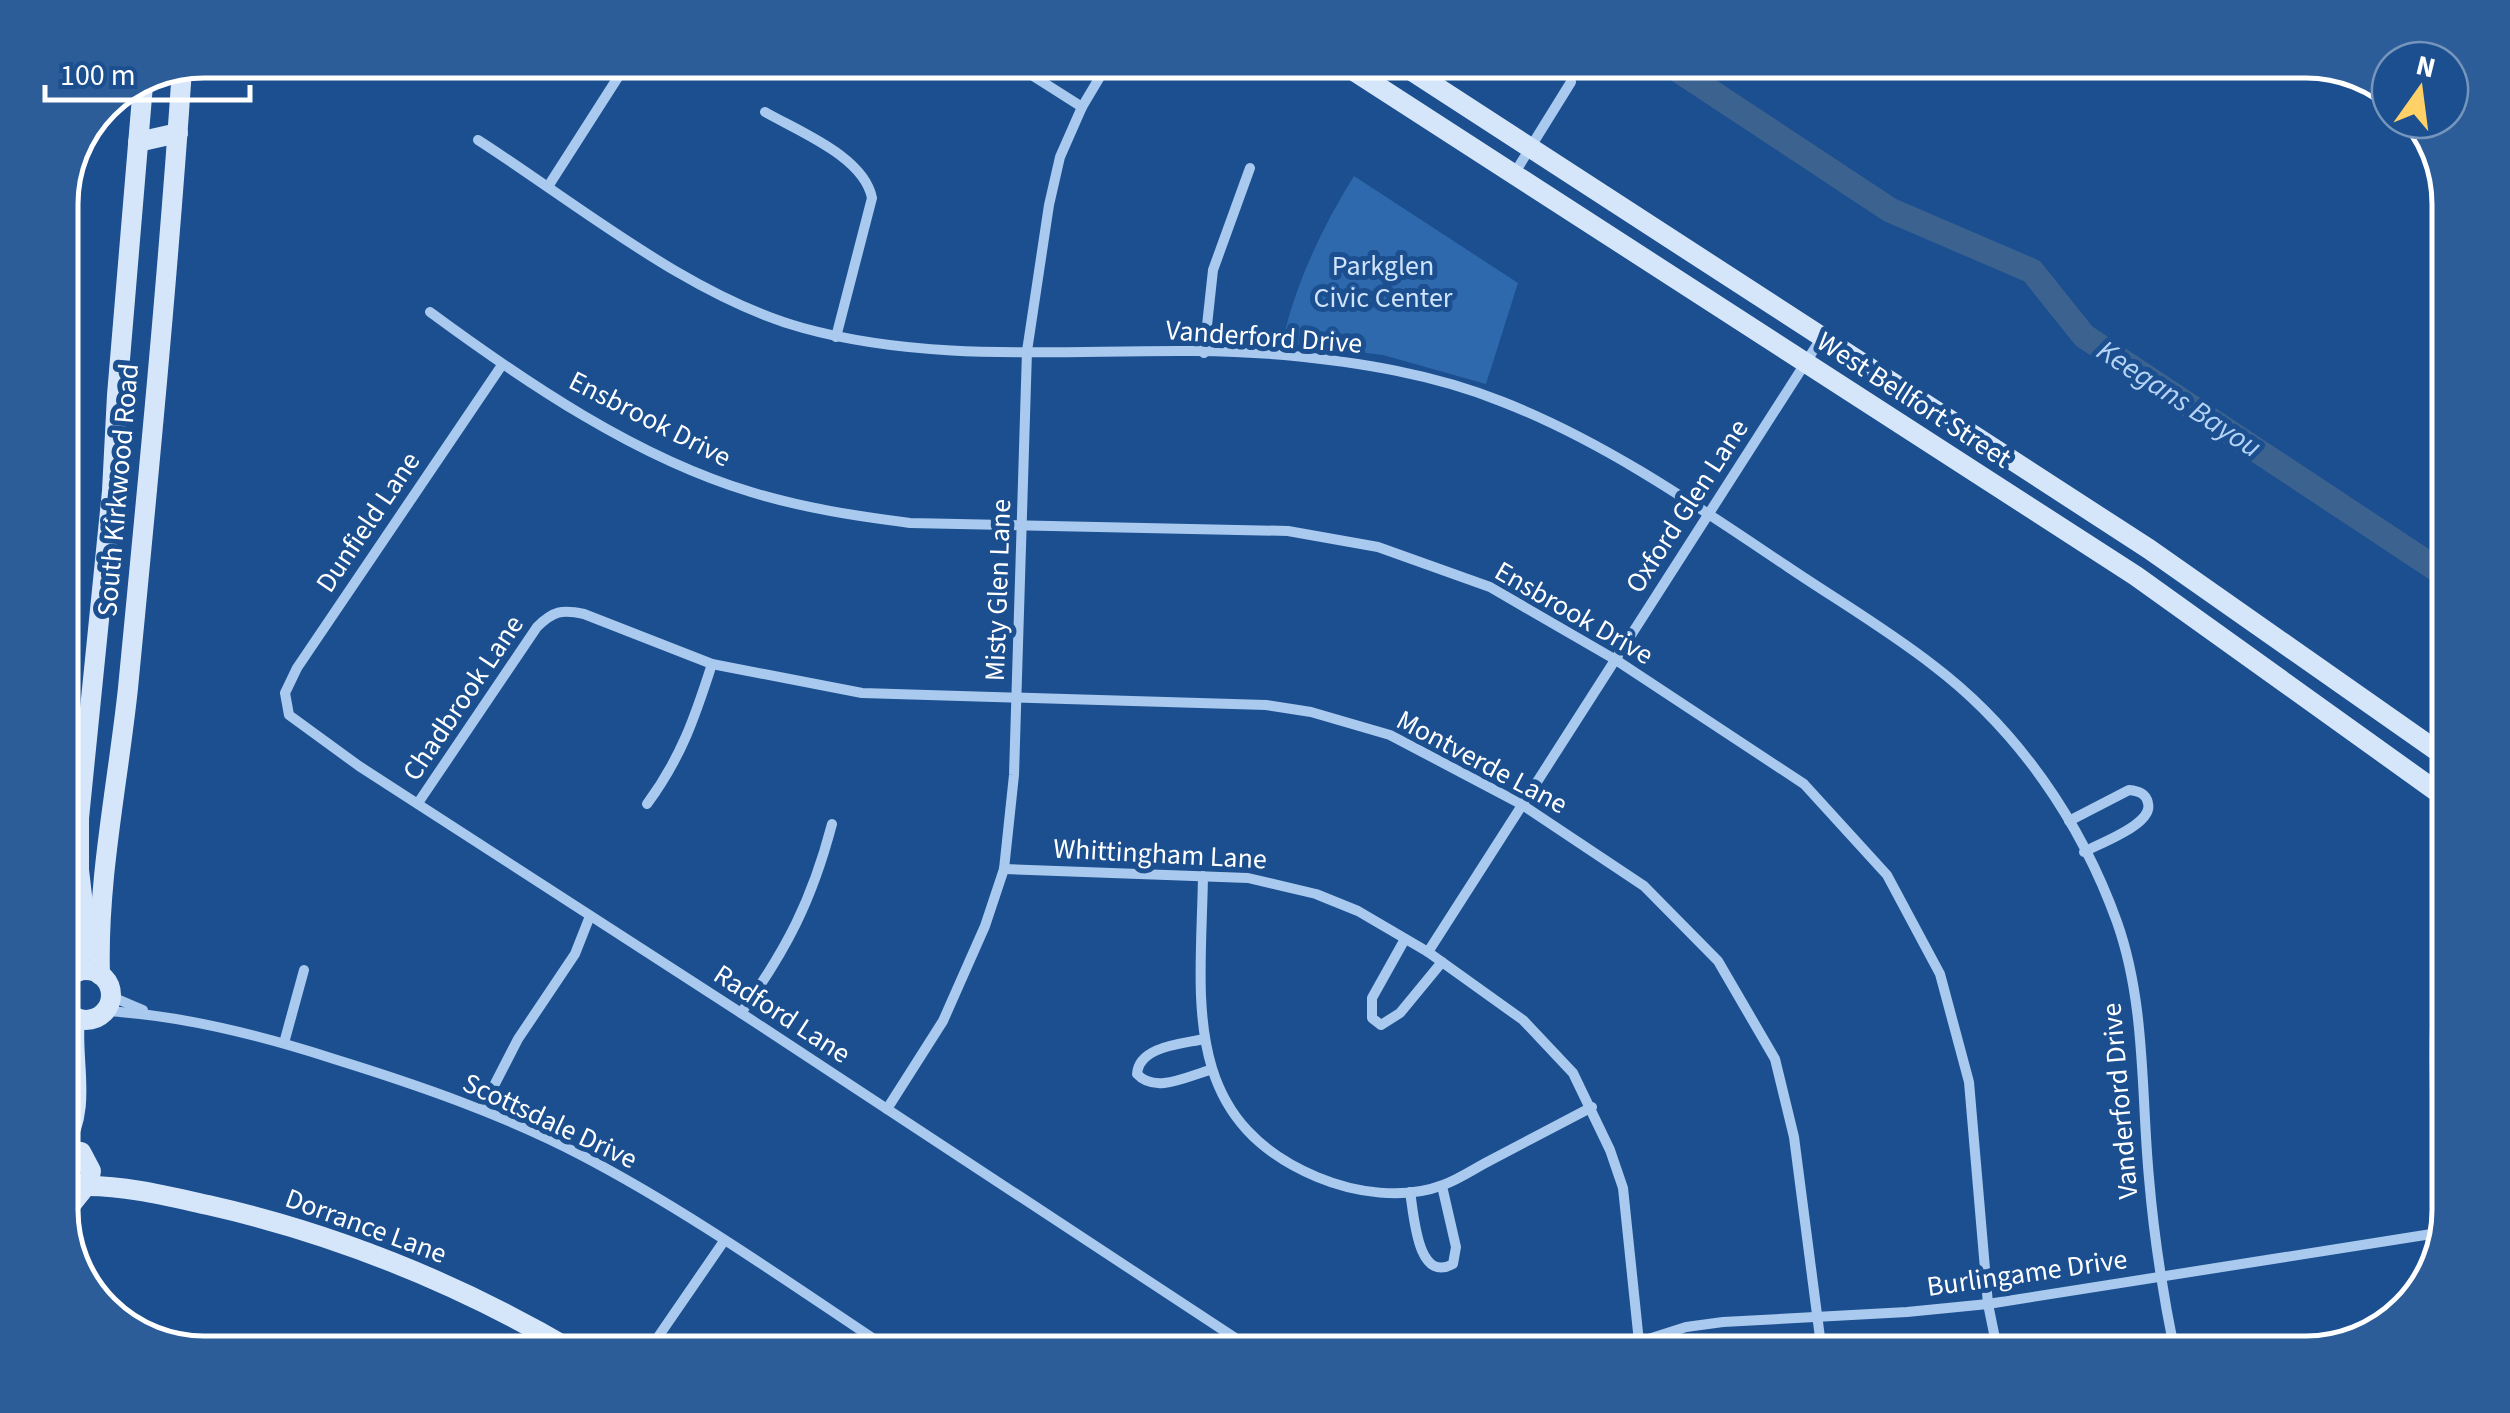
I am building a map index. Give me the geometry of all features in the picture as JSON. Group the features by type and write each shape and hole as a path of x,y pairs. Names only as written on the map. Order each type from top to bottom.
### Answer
{"main road":[{"name":"West Bellfort Street","path":"1365,78 2136,576 2432,788"},
{"name":"West Bellfort Street","path":"1422,78 2149,549 2432,747"},
{"name":"South Kirkwood Road","path":"100,975 100,924 147,492 181,80"},
{"name":"South Kirkwood Road","path":"78,960 86,930 79,870 80,818 112,491 142,94"},
{"path":"138,142 178,133"},
{"path":"126,301 162,302"},
{"path":"2038,514 2054,487"},
{"path":"112,491 147,492"},
{"path":"98,629 132,637"},
{"path":"2298,690 2313,664"},
{"path":"80,818 112,823"},
{"path":"78,977 89,970 108,984 78,1038"},
{"path":"78,1010 95,1011"},
{"name":"Dorrance Lane","path":"78,1187 122,1186 266,1218 384,1256 513,1315 548,1336"}],"street":[{"path":"549,185 617,78"},
{"path":"1036,78 1082,107"},
{"name":"Misty Glen Lane","path":"887,1109 942,1021 985,926 1004,869 1018,699 1027,351 1060,157 1099,78"},
{"path":"1514,174 1571,82"},
{"path":"765,112 857,167 869,183 872,198 836,337"},
{"name":"Vanderford Drive","path":"478,140 726,298 755,312 836,337 898,346 1282,355 1381,368 1497,399 1593,444 1708,514 1938,668 2023,751 2069,822 2117,924 2133,986 2141,1044 2159,1277 2171,1336"},
{"path":"1204,353 1213,270 1250,168"},
{"name":"Ensbrook Drive","path":"430,312 502,365 660,456 750,492 852,515 910,523 1288,532 1378,547 1490,587 1616,660 1804,784 1887,875 1940,974 1969,1082 1988,1304 1995,1336"},
{"name":"Oxford Glen Lane","path":"1428,952 1822,337"},
{"name":"Dunfield Lane","path":"286,708 285,692 297,668 502,365"},
{"name":"Montverde Lane","path":"544,619 565,610 584,614 712,664 862,693 1266,706 1310,712 1390,735 1522,804 1644,886 1718,961 1775,1060 1794,1137 1819,1336"},
{"name":"Chadbrook Lane","path":"418,803 544,619"},
{"path":"647,804 670,772 692,728 712,664"},
{"name":"Radford Lane","path":"286,708 297,723 1232,1336"},
{"path":"2069,822 2128,790 2142,793 2147,800 2149,809 2144,821 2084,852"},
{"path":"742,1013 797,927 832,824"},
{"name":"Whittingham Lane","path":"1004,869 1248,878 1316,894 1358,911 1405,938 1523,1020 1573,1073 1592,1107 1622,1188 1638,1336"},
{"path":"1203,876 1201,1006 1210,1070 1222,1098 1241,1124 1265,1147 1302,1171 1341,1187 1376,1192 1410,1192 1442,1186 1592,1107"},
{"path":"482,1110 518,1039 575,954 590,916"},
{"path":"1405,938 1372,998 1372,1018 1381,1025 1400,1013 1442,962"},
{"path":"284,1043 304,970"},
{"name":"Scottsdale Drive","path":"95,1011 148,1013 284,1043 482,1110 580,1155 724,1240 869,1336"},
{"path":"1204,1039 1145,1056 1138,1064 1137,1074 1144,1082 1156,1085 1210,1070"},
{"path":"1410,1192 1427,1263 1445,1268 1452,1264 1456,1247 1442,1186"},
{"name":"Burlingame Drive","path":"1659,1336 1723,1322 1988,1304 2429,1234"},
{"path":"659,1336 724,1240"}],"green space":[{"name":"Parkglen Civic Center","path":"1354,176 1518,283 1486,384 1383,355 1282,343 1311,257"}],"waterway":[{"name":"Keegans Bayou","path":"1690,78 1890,210 2032,271 2084,336 2432,566"}]}
